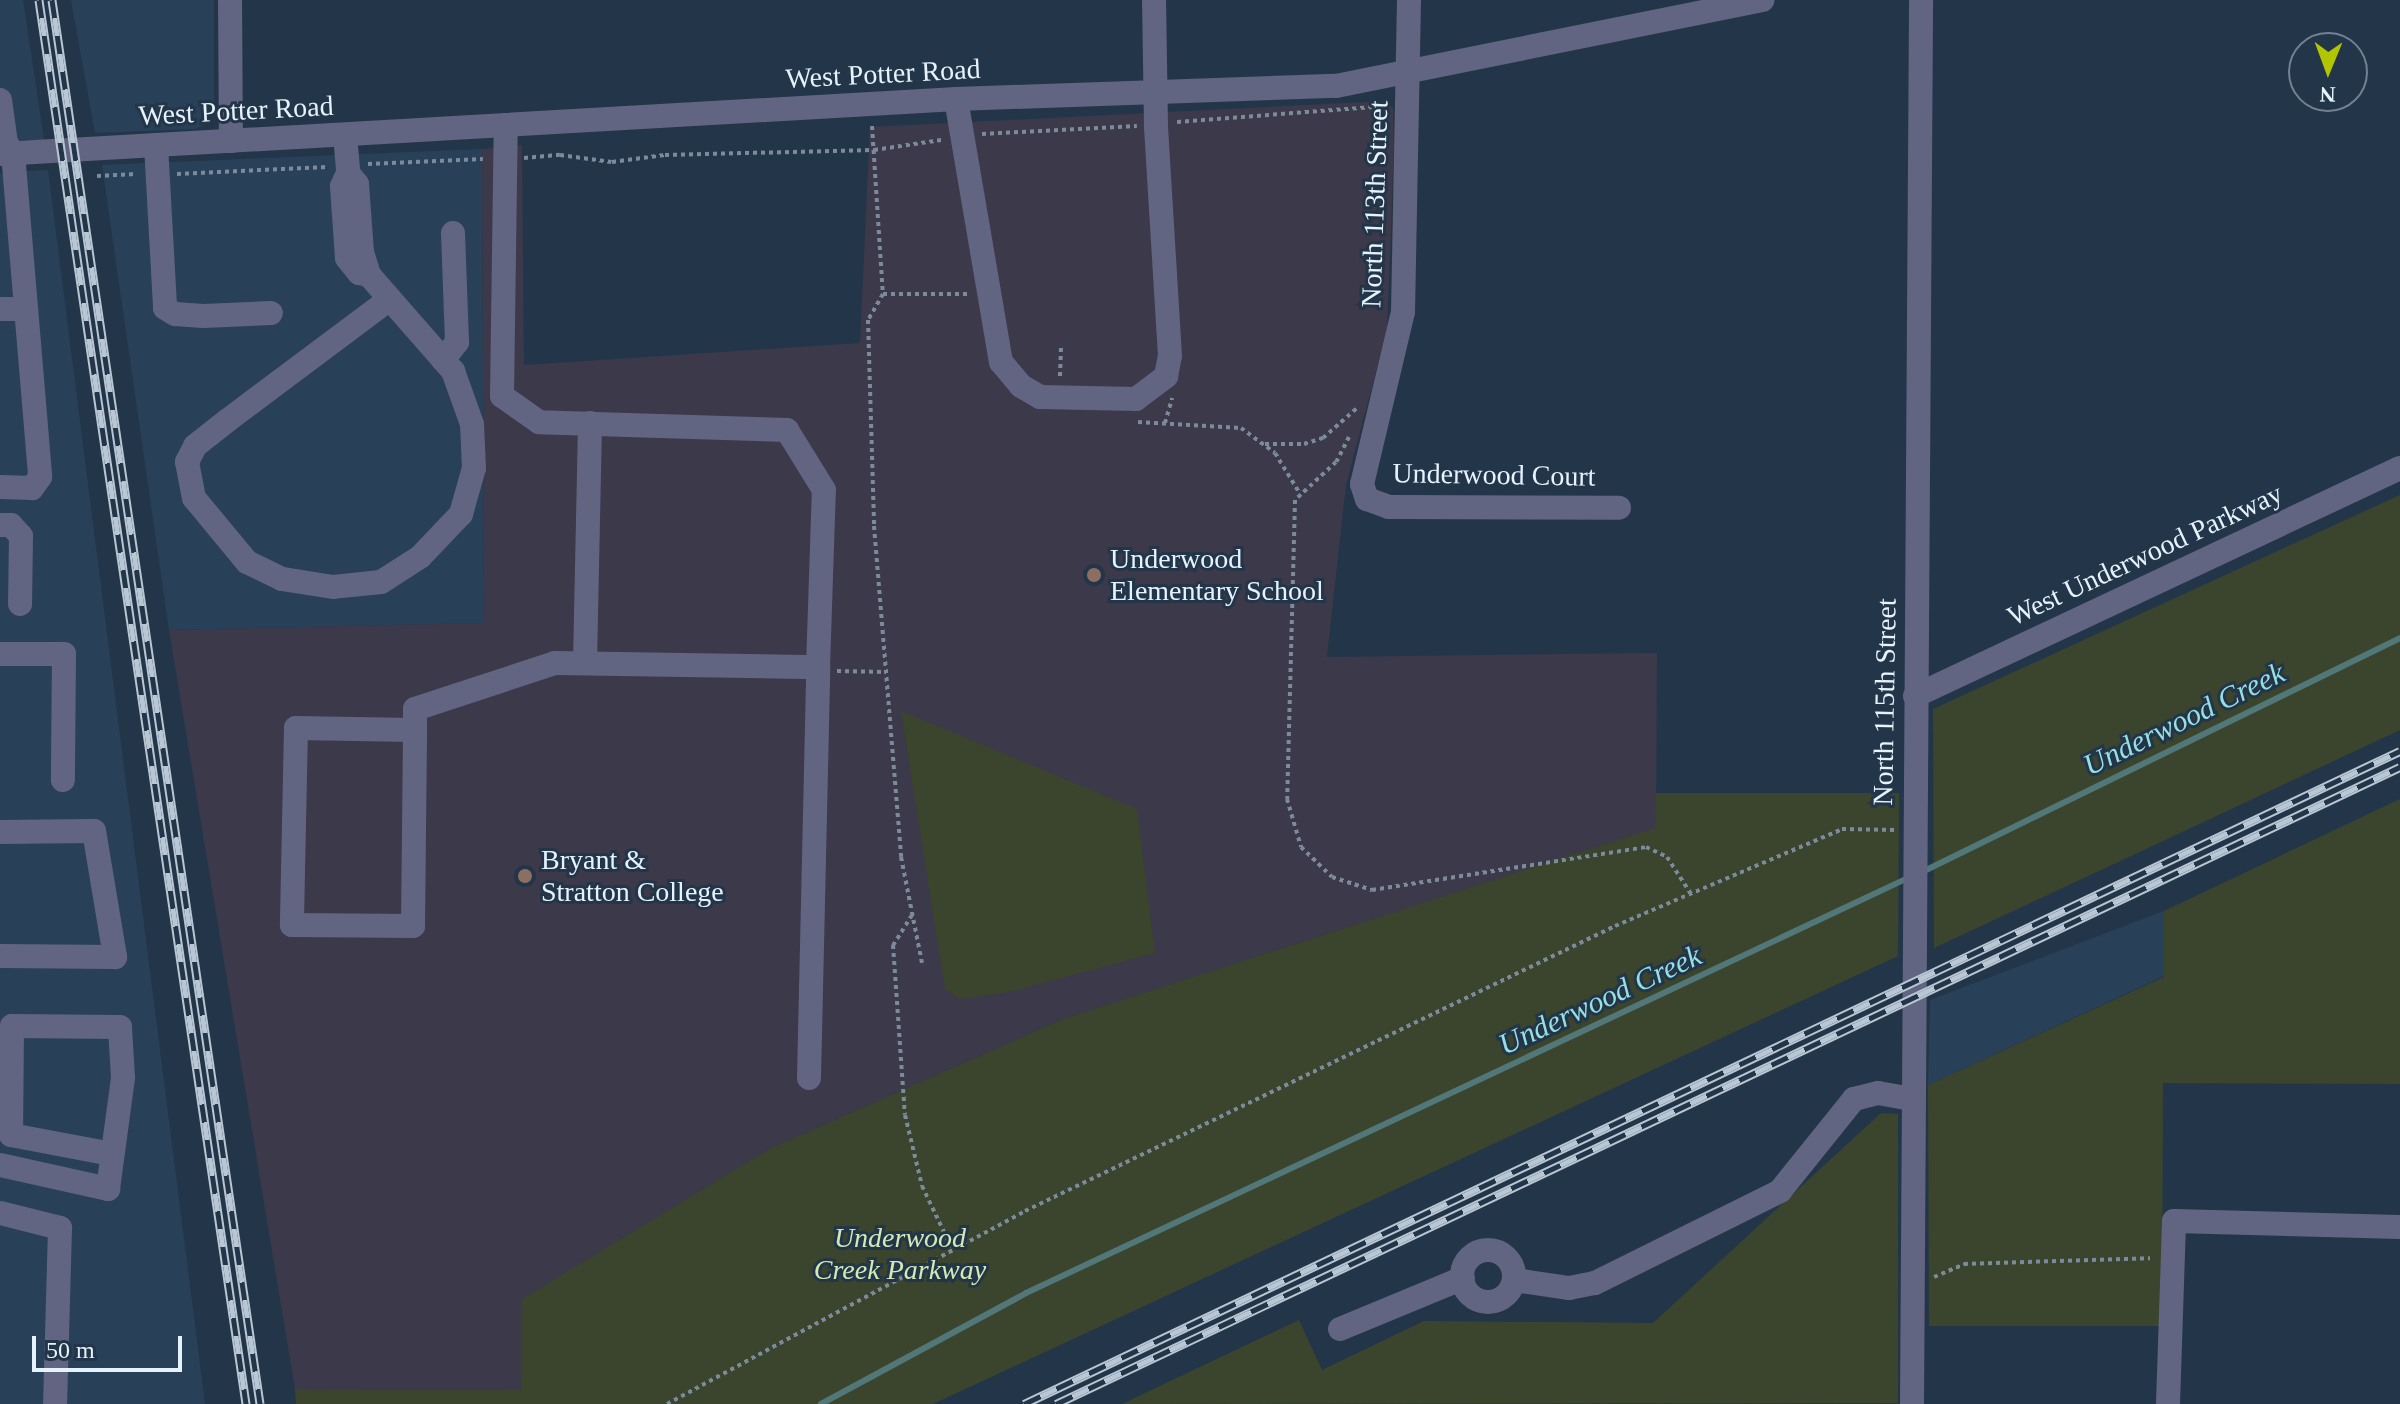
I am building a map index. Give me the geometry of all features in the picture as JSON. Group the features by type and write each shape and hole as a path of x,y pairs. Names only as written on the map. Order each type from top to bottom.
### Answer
{"street":[{"path":"230,0 231,141"},
{"path":"956,99 1001,362 1021,386 1040,397 1136,399 1166,376 1170,356 1154,93 1154,0"},
{"name":"North 113th Street","path":"1367,499 1362,484 1403,312 1409,0"},
{"name":"West Potter Road","path":"7,154 956,99 1336,86 1408,74 1664,10 1762,0"},
{"name":"North 115th Street","path":"1912,1404 1912,899 1921,0"},
{"path":"0,100 26,309 40,477 32,488 0,487"},
{"path":"502,396 506,125"},
{"path":"345,135 348,169 342,186 347,258 359,273 369,275 390,299 443,360 472,424 474,468 461,514 420,557 381,582 333,587 282,579 247,562 194,498 187,462 195,446 390,299"},
{"path":"156,145 165,308 175,314 203,316 271,313"},
{"path":"443,360 457,342 453,233"},
{"path":"0,309 26,309"},
{"path":"463,400 502,396 539,422 787,430 824,490 809,1078"},
{"path":"585,663 590,423"},
{"name":"West Underwood Parkway","path":"1915,696 2400,468"},
{"name":"Underwood Court","path":"1367,499 1389,507 1619,508"},
{"path":"0,525 11,525 21,536 20,604"},
{"path":"0,654 64,654 63,780"},
{"path":"415,730 296,728 292,925 413,926 415,730 415,709 555,663 818,669"},
{"path":"0,832 94,831 115,957 0,956"},
{"path":"0,1165 108,1189 123,1078 120,1027 12,1026 11,1135 112,1154"},
{"path":"1514,1280 1569,1288 1595,1283 1780,1191 1854,1099 1878,1093 1912,1099"},
{"path":"0,1213 60,1228 55,1404"},
{"path":"2168,1404 2174,1221 2400,1227"},
{"path":"1340,1329 1463,1278 1472,1256 1491,1250 1508,1259 1514,1280 1507,1294 1485,1302 1472,1296 1463,1278"}],"path":[{"path":"871,104 883,294 868,320 867,398 901,857 922,963"},
{"path":"97,176 348,169 560,155 612,162 665,155 874,150 963,136 1156,125 1386,106 1386,122"},
{"path":"1354,419 1361,396"},
{"path":"1265,444 1304,444 1323,438 1357,408"},
{"path":"1351,430 1336,462 1295,500 1287,799 1301,847 1332,877 1372,890 1646,847 1667,857 1691,894"},
{"path":"818,669 886,672"},
{"path":"667,1404 952,1249 1164,1142 1691,894 1842,829 1913,842"},
{"path":"912,914 893,945 905,1115 922,1186 952,1249"},
{"path":"1912,1286 1964,1264 2173,1257"}],"shaded area":[{"path":"0,0 23,0 44,140 0,140"},
{"path":"71,0 214,0 214,103 209,122 195,129 95,133"},
{"path":"1385,101 1393,108 1394,147 1387,330 1346,485 1327,657 1657,653 1656,828 1063,1019 769,1149 523,1299 522,1390 295,1389 169,630 484,623 482,149 522,145 524,365 860,343 870,127"},
{"path":"482,149 484,623 169,630 102,165"},
{"path":"48,170 205,1404 0,1404 0,173"},
{"path":"2164,911 2164,976 1928,1085 1930,1000"}],"green space":[{"path":"2400,495 2400,730 1934,948 1933,709"},
{"path":"901,711 1137,809 1155,953 1009,992 960,999 945,989"},
{"name":"Underwood Creek Parkway","path":"1656,793 1899,793 1898,956 933,1404 296,1404 295,1389 521,1390 522,1299 769,1149 1063,1019 1655,828"},
{"path":"2400,799 2400,1084 2163,1083 2162,1326 1929,1326 1928,1085 2164,977 2164,911"},
{"path":"1881,1113 1898,1114 1898,1403 1122,1404 1299,1320 1322,1370 1424,1321 1653,1323"}],"waterway":[{"name":"Underwood Creek","path":"1922,872 2400,638"},
{"name":"Underwood Creek","path":"821,1404 1026,1293 1908,878"}],"railway":[{"path":"39,0 246,1404"},
{"path":"52,0 260,1404"},
{"path":"1024,1404 2400,751"},
{"path":"1056,1404 2400,767"}],"place":[{"name":"Underwood Elementary School","path":"1094,575"},
{"name":"Bryant & Stratton College","path":"525,876"}]}
